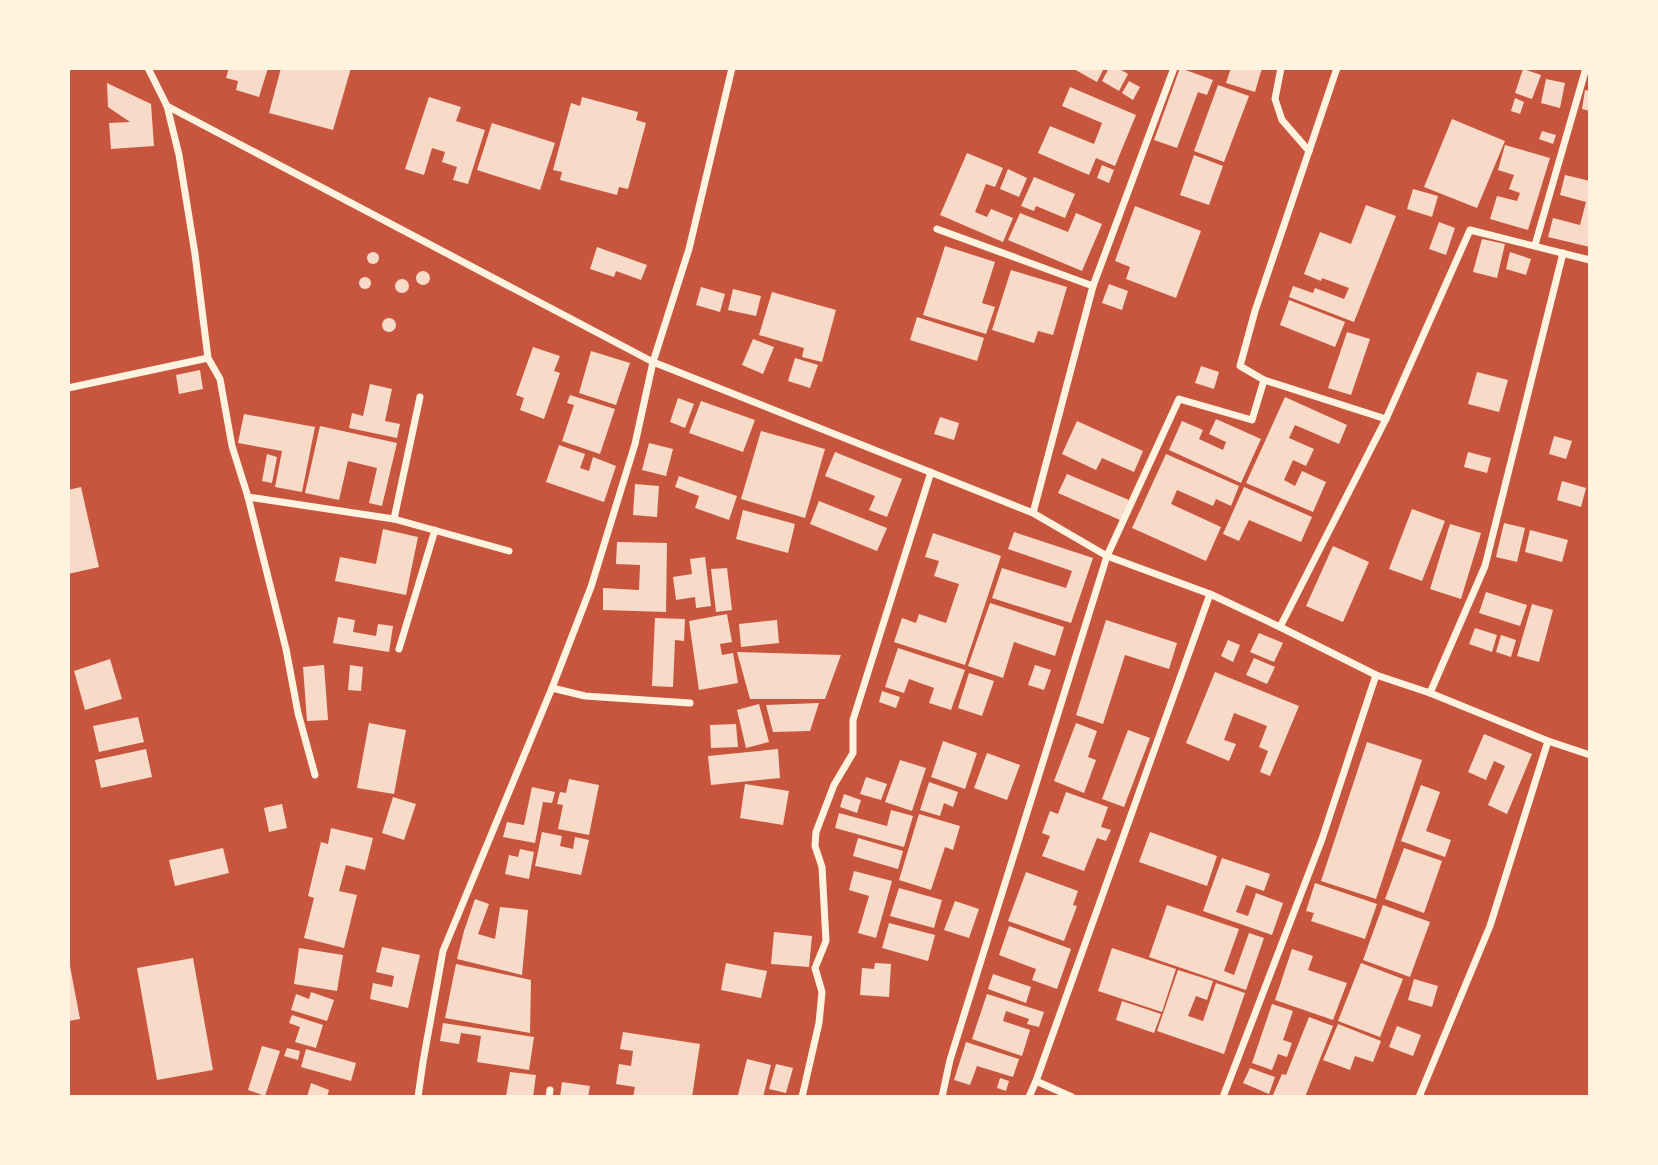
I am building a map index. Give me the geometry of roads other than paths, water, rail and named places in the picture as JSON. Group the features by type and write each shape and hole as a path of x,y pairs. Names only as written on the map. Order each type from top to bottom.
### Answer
{"street":[{"path":"148,68 167,106 195,254 208,358 220,379 232,446 248,497 315,775"},
{"path":"418,1097 443,951 552,688 595,574 635,444 653,362 689,248 732,68"},
{"path":"1033,513 1093,286 1174,68"},
{"path":"1282,68 1275,99 1282,120 1309,151"},
{"path":"1337,68 1255,311 1240,366 1264,380 1386,419"},
{"path":"1535,246 1587,71"},
{"path":"167,106 653,362 1033,513 1107,556 1210,594 1376,675 1590,755"},
{"path":"937,229 1093,286"},
{"path":"1280,626 1386,419 1470,230 1590,260"},
{"path":"1430,693 1485,566 1563,253"},
{"path":"68,388 208,358"},
{"path":"942,1097 950,1060 1107,556 1179,399 1252,420 1264,380"},
{"path":"394,519 420,397"},
{"path":"802,1097 819,1024 822,992 815,968 826,942 822,867 816,846 816,832 834,785 853,753 853,720 931,472"},
{"path":"248,497 394,519 509,551"},
{"path":"399,649 435,530"},
{"path":"1029,1097 1210,594"},
{"path":"1223,1097 1322,839 1376,675"},
{"path":"552,688 585,696 690,703"},
{"path":"1419,1097 1490,926 1548,741"},
{"path":"1036,1081 1072,1097"}]}
